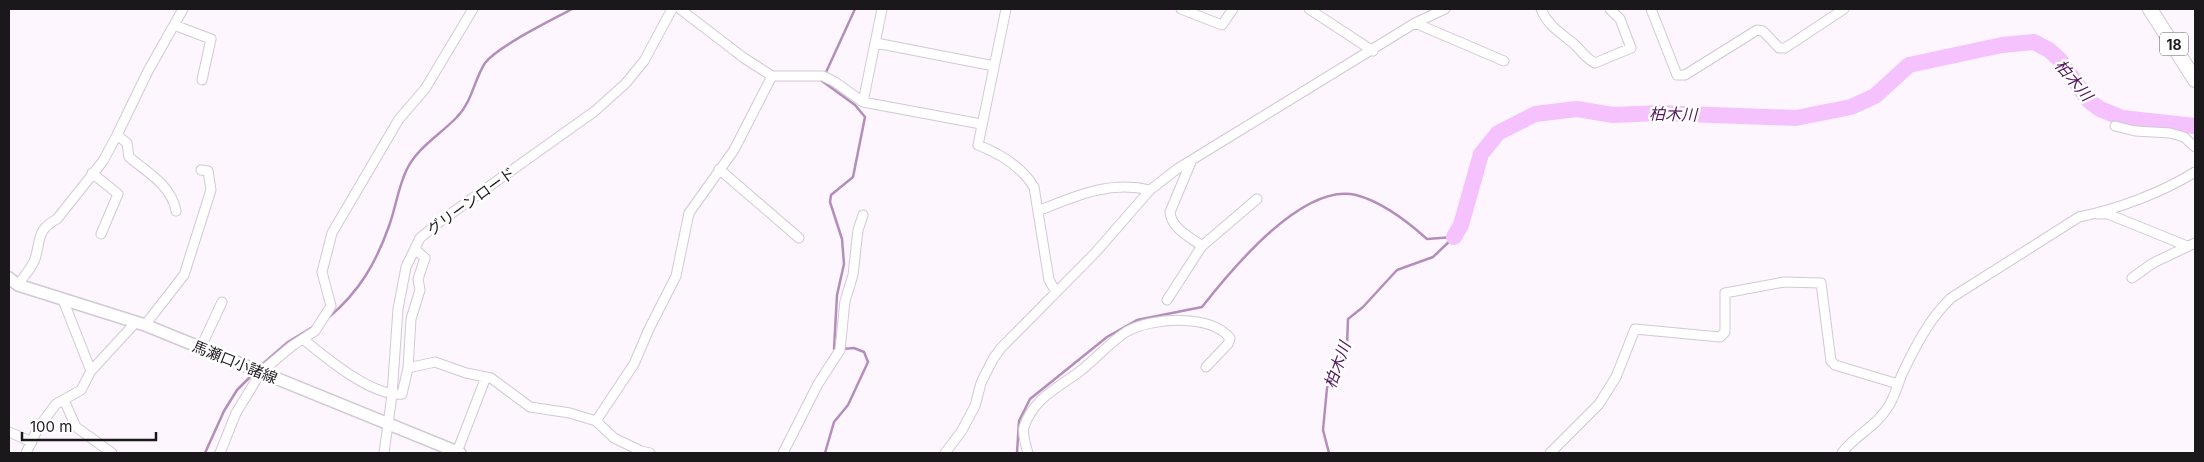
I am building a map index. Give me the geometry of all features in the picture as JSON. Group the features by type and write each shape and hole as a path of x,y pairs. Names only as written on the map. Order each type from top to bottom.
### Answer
{"highway":[{"name":"18","path":"2150,9 2195,80"}],"main road":[{"name":"馬瀬口小諸線","path":"13,281 63,300 141,324 201,347 387,426 459,453"}],"street":[{"path":"13,281 35,260 39,236 69,205 92,172 103,160 148,71 183,9"},
{"path":"220,453 236,413 261,372 315,331 331,306 322,272 332,233 399,119 426,89 473,9"},
{"name":"グリーンロード","path":"384,453 392,395 398,308 406,267 420,238 442,220 596,111 626,83 644,61 672,9"},
{"path":"680,9 744,58 772,76 823,76 835,82 863,102 981,124"},
{"path":"863,102 882,9"},
{"path":"1006,9 978,145 1003,156 1026,174 1034,187 1049,280 1056,292"},
{"path":"1181,9 1222,25 1232,9"},
{"path":"1309,9 1373,51"},
{"path":"945,453 962,432 975,406 981,383 993,359 1094,253 1150,190 1177,169 1373,51 1415,23 1445,9"},
{"path":"1541,9 1551,27 1576,45 1586,59 1595,63 1631,48 1620,19 1610,9"},
{"path":"1651,9 1677,75 1685,75 1757,30 1764,31 1778,48 1784,48 1844,9"},
{"path":"1415,23 1504,61"},
{"path":"174,25 211,39 202,80"},
{"path":"876,43 994,66"},
{"path":"596,422 634,364 649,329 676,276 689,213 734,150 772,76"},
{"path":"2115,126 2135,131 2170,133 2184,137 2195,147"},
{"path":"117,135 127,143 129,157 164,186 174,202 176,211"},
{"path":"1191,162 1170,212 1170,217 1178,229 1202,246"},
{"path":"720,169 799,238"},
{"path":"26,453 38,428 56,404 81,390 91,371 141,324 184,275 211,190 208,171 201,170"},
{"path":"92,172 118,194 101,234"},
{"path":"2096,214 2156,192 2195,172"},
{"path":"1038,211 1079,194 1100,188 1134,186 1150,190"},
{"path":"1166,300 1202,246 1258,199"},
{"path":"1842,453 1848,445 1874,425 1889,407 1898,384 1936,312 1951,298 2079,217 2108,214 2191,244"},
{"path":"784,453 818,384 840,350 845,301 853,275 858,230 863,215"},
{"path":"2132,278 2153,264 2191,244"},
{"path":"303,339 332,362 365,382 392,395 402,394 408,368 412,319 420,290 418,279 425,258 415,249"},
{"path":"1550,453 1599,404 1616,377 1635,329 1720,337 1725,332 1725,293 1784,282 1821,283 1831,361 1835,365 1898,384"},
{"path":"63,300 91,371"},
{"path":"201,347 222,302"},
{"path":"1028,453 1023,430 1039,400 1080,371 1126,332 1147,324 1196,320 1224,331 1230,338 1228,344 1206,367"},
{"path":"408,368 435,362 466,374 491,378 530,407 570,413 596,422 614,438 640,452 650,453"},
{"path":"459,453 486,377"},
{"path":"64,400 76,427 112,453"},
{"path":"9,432 32,442"}],"waterway":[{"path":"329,317 358,287 372,264 384,240 407,169 423,147 462,111 470,98 485,63 513,41 572,9"},
{"path":"836,349 834,349 837,295 844,264 842,239 830,202 831,195 853,177 865,117 855,105 822,81 855,9"},
{"name":"柏木川","path":"1454,237 1461,225 1481,154 1498,133 1535,114 1577,109 1613,115 1659,113 1796,118 1851,107 1875,96 1909,65 2002,45 2034,42 2049,50 2060,60 2089,101 2100,109 2122,118 2195,126"},
{"path":"1017,453 1019,421 1030,399 1107,337 1137,320 1202,307 1249,252 1270,232 1292,215 1314,202 1335,195 1356,195 1385,207 1427,239 1454,237"},
{"name":"柏木川","path":"1329,453 1323,430 1327,388 1347,345 1348,319 1363,307 1397,270 1433,257 1453,238"},
{"path":"258,368 288,342 316,325"},
{"path":"825,453 834,422 848,405 868,362 864,352 854,348 842,349"},
{"path":"205,453 224,411 237,390 255,372"}]}
